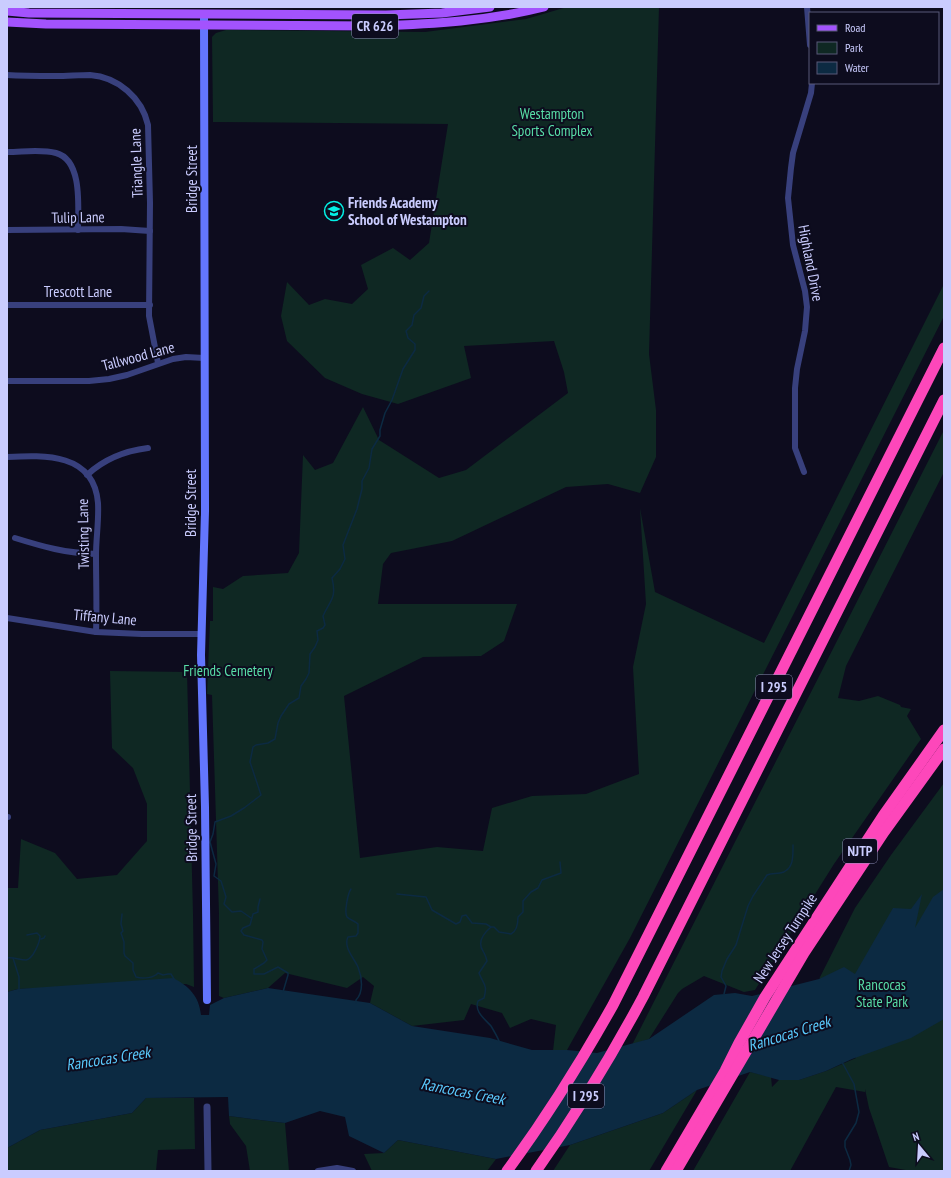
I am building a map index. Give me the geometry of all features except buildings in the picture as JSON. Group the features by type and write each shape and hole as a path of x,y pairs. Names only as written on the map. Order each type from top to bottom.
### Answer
{"highway":[{"name":"I 295","path":"510,1167 552,1107 602,1025 944,348"},
{"name":"I 295","path":"536,1171 622,1037 944,400"},
{"name":"New Jersey Turnpike","path":"666,1171 725,1071 750,1022 879,823 944,730"},
{"name":"New Jersey Turnpike","path":"676,1171 792,974 870,852 944,749"}],"main road":[{"name":"CR 626","path":"7,12 204,11 405,15 442,13 490,7"},
{"name":"CR 626","path":"7,22 46,24 423,25 469,21 521,13 544,7"},
{"name":"Bridge Street","path":"204,11 205,511 201,634 201,700 205,807 207,1000"}],"street":[{"path":"807,7 809,32"},
{"name":"Triangle Lane","path":"7,75 91,75 121,85 133,96 146,117 148,125 150,323 158,363"},
{"name":"Highland Drive","path":"804,472 794,448 795,388 796,369 805,331 807,307 805,291 793,245 788,198 793,153 811,93 812,84"},
{"path":"7,152 50,152 62,155 68,159 74,171 76,184 78,230"},
{"name":"Tulip Lane","path":"7,230 121,229 150,231"},
{"name":"Trescott Lane","path":"7,305 150,305"},
{"name":"Tallwood Lane","path":"7,381 84,381 109,379 127,375 158,363 186,356 204,358"},
{"path":"87,475 111,458 124,453 148,448"},
{"name":"Twisting Lane","path":"7,457 42,456 59,458 73,464 87,475 93,484 97,498 96,632"},
{"path":"15,538 55,550 75,554 96,554"},
{"name":"Tiffany Lane","path":"7,618 96,632 201,634"},
{"path":"207,1107 208,1171"},
{"path":"318,1171 337,1168 353,1171"}],"green space":[{"path":"567,7 659,7 649,354 656,410 656,457 640,493 608,484 566,487 452,541 391,553 383,564 378,604 517,604 504,641 481,656 423,657 344,696 360,858 437,847 483,851 492,808 532,796 586,794 639,774 633,667 646,604 640,508 655,592 764,643 944,284 944,316 630,938 567,1050 553,1051 556,1025 531,1019 510,1028 502,1013 471,1004 464,1020 412,1026 370,1003 374,986 363,977 347,988 285,973 268,988 224,998 219,996 219,914 212,695 207,694 210,621 213,621 213,587 223,589 243,576 288,573 299,553 303,455 315,470 333,463 363,407 379,440 439,478 466,470 568,393 564,372 554,341 464,346 471,378 398,404 362,394 325,378 287,341 281,316 287,282 309,305 325,299 352,304 368,289 361,265 393,248 410,260 429,243 448,124 213,122 212,37 216,33 226,30 425,32 526,19"},
{"path":"944,430 944,472 846,666 838,698 859,701 878,696 900,705 901,707 911,709 907,716 921,739 834,864 755,990 744,992 704,976 678,993 649,1039 632,1045"},
{"path":"110,671 187,672 194,987 186,984 18,989 7,992 7,888 18,888 21,839 55,853 77,879 117,875 147,841 147,804 133,768 112,748"},
{"name":"Rancocas State Park","path":"944,783 944,1171 911,1171 889,1167 869,1108 865,1089 865,1092 836,1087 790,1171 693,1171 750,1072 771,1077 772,1087 779,1080 799,1080 826,1071 856,1058 820,978 819,979 855,908 891,855"},
{"path":"697,1090 649,1171 553,1171 570,1145 663,1113"},
{"path":"146,1098 194,1098 195,1149 158,1150 156,1171 7,1171 7,1148 40,1130 132,1113"},
{"path":"229,1116 285,1123 289,1171 250,1171 246,1146 230,1124"},
{"path":"398,1140 496,1159 487,1171 372,1171 364,1154 384,1153"}],"water":[{"name":"Rancocas Creek","path":"944,889 944,1019 911,1038 799,1080 779,1080 750,1072 697,1090 663,1113 570,1145 496,1159 398,1140 384,1153 349,1136 345,1117 320,1111 285,1123 229,1116 228,1097 146,1098 132,1113 40,1130 7,1148 7,992 18,989 173,978 184,984 192,992 198,1002 201,1015 209,1015 210,1005 224,998 268,988 370,1003 412,1026 490,1038 532,1050 567,1050 597,1053 649,1039 714,995 735,993 752,996 819,979 844,967 855,974 893,908 911,909 922,894 915,928 933,897"}],"waterway":[{"path":"251,918 241,911 232,912 224,904 226,897 221,881 214,876 216,864 210,842 215,822 231,816 261,795 250,762 253,747 268,743 275,739 281,716 289,704 299,698 301,686 309,673 310,654 318,640 317,631 325,625 323,616 332,599 334,591 332,578 340,569 345,559 343,545 357,509 362,489 362,481 369,468 372,449 380,436 380,430 385,413 392,400 403,369 415,350 415,344 408,338 406,331 412,325 414,315 421,308 424,296 429,291"},
{"path":"724,994 726,986 721,977 722,971 727,959 736,945 748,906 767,875 785,872 788,869 792,862 793,845"},
{"path":"397,894 426,897 432,910 456,924 460,922 462,916 466,915 472,923 486,924 494,927 499,932 511,934 516,929 518,917 523,912 523,901 531,892 538,888 542,880 561,873 560,862"},
{"path":"351,889 347,903 346,915 358,924 358,933 356,936 348,937 347,945 358,967 361,980 361,989 356,1003"},
{"path":"260,899 258,912 253,914 250,925 243,928 241,931 244,935 262,940 263,942 262,949 267,960 254,969 254,974 264,974 278,967 288,973 283,992"},
{"path":"122,914 121,924 123,931 121,933 124,942 124,953 125,956 133,963 133,970 136,977 148,978 158,973 163,975 171,974 174,979"},
{"path":"491,927 481,941 481,948 487,961 479,973 484,984 484,998 478,1001 477,1005 479,1012 491,1026 499,1041"},
{"path":"7,958 26,960 34,954 40,936 37,933 27,935"},
{"path":"41,939 45,936"},
{"path":"13,958 19,977 19,991"},
{"path":"842,1062 854,1084 859,1112 856,1123 845,1141 845,1147 851,1165 849,1171"}],"place":[{"name":"Friends Academy School of Westampton","path":"334,211"}],"park label":[{"name":"Westampton Sports Complex","path":"552,122"},
{"name":"Friends Cemetery","path":"228,670"}]}
